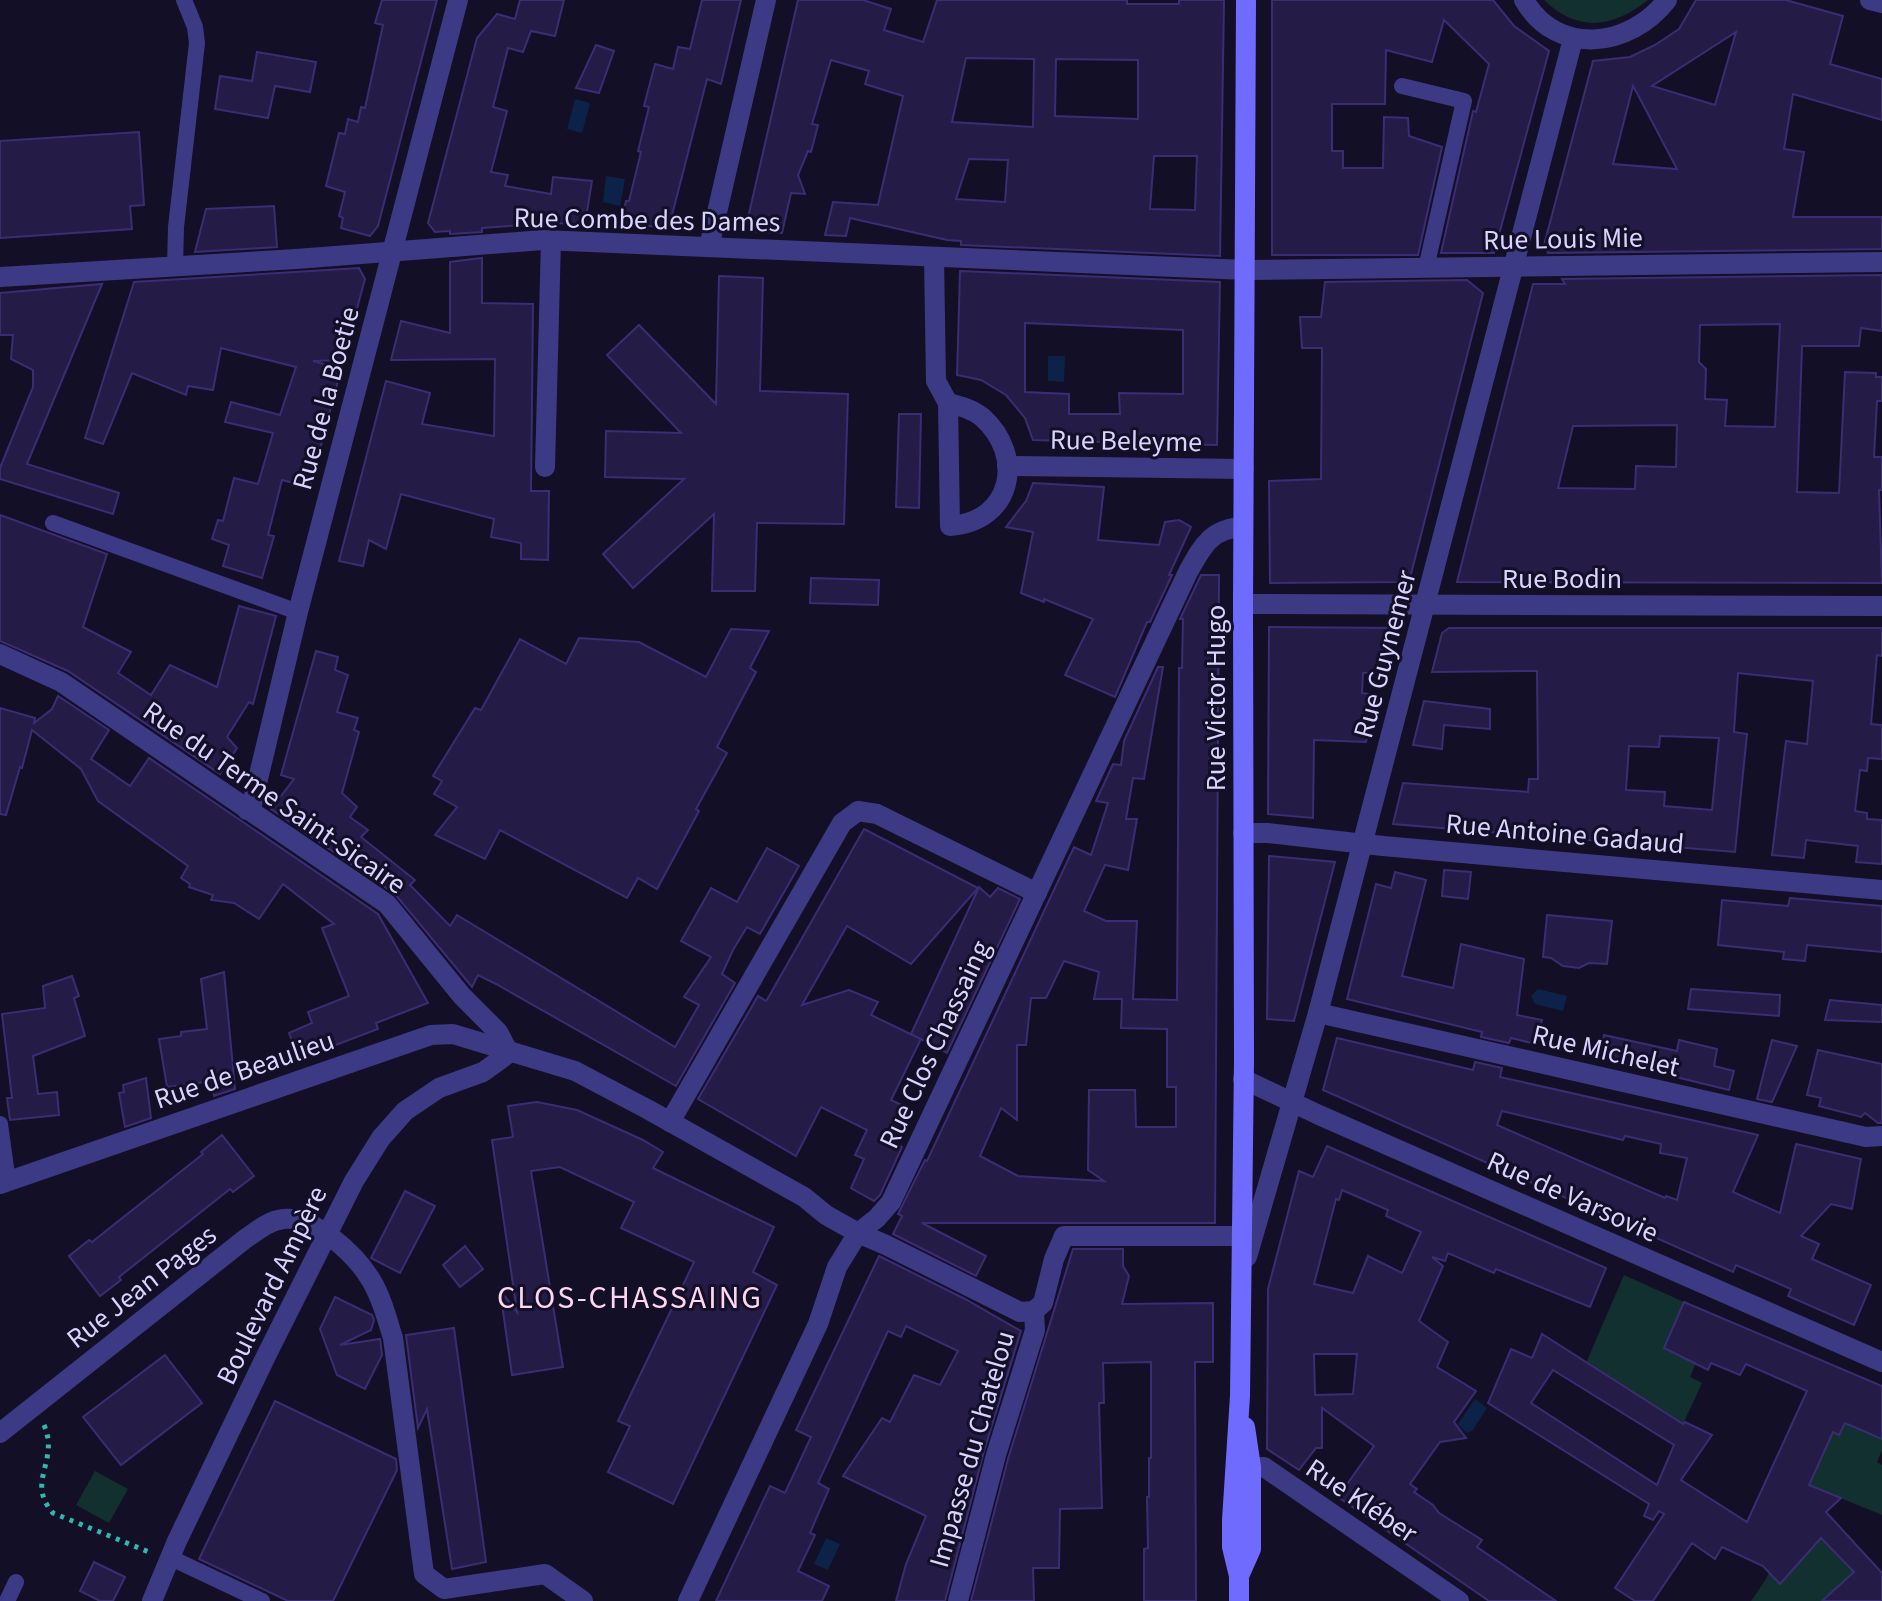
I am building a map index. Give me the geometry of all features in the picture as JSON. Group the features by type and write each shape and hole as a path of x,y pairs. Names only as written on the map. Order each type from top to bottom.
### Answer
{"main road":[{"name":"Rue Victor Hugo","path":"1239,1601 1239,1576 1232,1547 1232,1482 1240,1396 1243,1079 1246,0"},
{"name":"Rue Victor Hugo","path":"1239,1576 1251,1549 1251,1467 1240,1396"}],"street":[{"name":"Rue de la Boetie","path":"247,810 252,804 298,612 458,0"},
{"path":"709,247 766,0"},
{"path":"1524,0 1541,21 1573,39 1596,40 1627,32 1652,16 1667,0"},
{"path":"1870,0 1882,3"},
{"name":"Rue Guynemer","path":"1240,1280 1318,1013 1573,39"},
{"name":"Rue Combe des Dames","path":"0,277 551,240 1246,270"},
{"path":"545,467 551,240"},
{"path":"934,257 936,381 948,403 950,526 966,525 993,509 1002,496 1007,483 1005,450 994,430 980,416 948,403"},
{"name":"Rue Louis Mie","path":"1246,270 1882,262"},
{"name":"Rue Beleyme","path":"1007,466 1244,469"},
{"name":"Rue Clos Chassaing","path":"688,1601 818,1324 837,1267 858,1233 891,1202 1188,572 1203,546 1216,534 1229,527 1243,527"},
{"name":"Rue Bodin","path":"1243,604 1882,606"},
{"name":"Rue du Terme Saint-Sicaire","path":"0,654 61,682 387,904 462,996 498,1032 509,1053"},
{"path":"670,1122 842,823 858,811 877,814 1037,893"},
{"name":"Rue Antoine Gadaud","path":"1243,833 1882,890"},
{"name":"Rue Michelet","path":"1318,1013 1866,1137 1882,1136"},
{"name":"Rue de Beaulieu","path":"4,1183 431,1035 453,1034 509,1053"},
{"path":"509,1053 575,1071 804,1197 826,1215 858,1233 1020,1312 1034,1311"},
{"name":"Boulevard Ampère","path":"152,1601 261,1366 361,1170 381,1138 405,1111 439,1088 483,1072 509,1053"},
{"name":"Rue de Varsovie","path":"1243,1079 1882,1362"},
{"name":"Rue Jean Pages","path":"0,1433 266,1225 281,1219 303,1221 328,1235 350,1254 372,1281 393,1338 424,1574 444,1589 545,1574 583,1601"},
{"name":"Impasse du Chatelou","path":"958,1601 996,1455 1035,1330 1034,1311 1043,1303 1054,1259 1064,1236 1241,1236"},
{"path":"1232,1482 1245,1468 1251,1467"},
{"name":"Rue Kléber","path":"1251,1467 1264,1467 1459,1601"}],"lane":[{"path":"175,267 176,227 197,43 195,27 184,0"},
{"path":"1402,86 1464,101 1426,268"},
{"path":"53,523 298,612"},
{"path":"0,1124 4,1183"},
{"path":"169,1564 262,1601"},
{"path":"7,1601 16,1582"}],"path":[{"path":"33,1407 50,1441 41,1484 44,1503 53,1513 154,1554 169,1564"}],"green space":[{"path":"1544,0 1648,0 1621,16 1595,23 1570,18"},
{"path":"1624,1275 1684,1302 1664,1348 1696,1363 1690,1377 1702,1383 1683,1424 1586,1363"},
{"path":"1845,1423 1882,1439 1877,1462 1882,1465 1882,1515 1809,1485 1833,1432 1839,1435"},
{"path":"95,1471 128,1489 109,1523 76,1505"},
{"path":"1797,1511 1854,1572 1827,1601 1751,1601 1766,1579"}],"water":[{"path":"575,99 590,103 582,133 567,129"},
{"path":"606,176 625,179 620,206 603,202"},
{"path":"1048,356 1065,356 1064,382 1048,381"},
{"path":"1538,989 1567,996 1563,1011 1535,1004 1531,996"},
{"path":"1475,1399 1487,1408 1472,1431 1467,1433 1458,1424"},
{"path":"826,1538 840,1544 828,1570 814,1564"}],"building":[{"path":"382,0 437,0 378,226 370,236 341,228 343,218 339,216 345,192 326,186 339,133 345,134 348,119 358,122 361,107 365,108 383,25 375,23"},
{"path":"520,0 564,0 555,36 531,31 523,52 508,48 493,107 507,111 491,172 508,175 505,186 551,194 553,177 592,181 585,224 548,223 482,228 482,232 435,232 428,223 477,38 497,14 515,19"},
{"path":"702,0 741,0 721,84 707,79 669,227 620,225 641,152 638,151 649,107 644,106 655,64 673,69 678,47 690,49"},
{"path":"798,0 863,0 891,9 884,30 923,42 937,0 1127,0 1127,4 1179,4 1179,0 1224,0 1220,256 961,245 961,241 850,218 846,236 825,235 833,202 878,205 903,96 865,84 869,71 831,60 812,124 818,125 811,152 808,151 798,175 805,194 791,193 782,233 745,231","holes":["966,58 1034,59 1033,127 952,122","1056,59 1138,60 1138,119 1055,116","1154,156 1197,156 1195,210 1150,209","969,159 1008,160 1005,202 956,199"]},
{"path":"1272,0 1493,0 1514,26 1549,51 1494,253 1441,253 1473,111 1476,112 1489,64 1444,20 1432,62 1386,50 1385,104 1332,104 1332,151 1343,151 1343,168 1383,168 1384,117 1408,118 1409,136 1442,147 1418,255 1272,255"},
{"path":"1696,0 1786,0 1843,16 1830,64 1882,79 1882,120 1793,94 1784,149 1804,152 1793,217 1882,217 1882,249 1548,253 1544,245 1593,61 1630,57 1679,29","holes":["1736,32 1715,105 1652,86","1633,86 1638,95 1677,169 1613,164"]},
{"path":"596,45 614,51 599,93 576,88"},
{"path":"257,52 316,62 310,92 275,86 268,118 215,109 220,76 252,81"},
{"path":"139,132 144,205 130,206 132,229 0,238 0,141"},
{"path":"274,206 277,247 195,252 206,209"},
{"path":"482,258 482,303 533,304 531,491 549,491 548,560 521,559 521,543 491,537 494,519 401,494 386,549 369,540 363,566 339,561 386,381 430,393 422,424 494,436 495,359 391,360 401,321 450,333 450,262"},
{"path":"359,268 365,279 343,360 313,361 341,369 310,487 282,480 268,535 274,536 262,578 223,566 229,545 212,539 218,520 223,521 234,478 258,484 273,433 225,422 231,402 280,415 296,367 221,348 213,390 188,386 186,395 132,373 103,444 85,438 134,282"},
{"path":"960,271 1220,282 1217,445 1033,440 1025,418 1006,395 981,380 957,375","holes":["1025,323 1183,330 1183,394 1119,393 1120,414 1069,414 1069,394 1025,392"]},
{"path":"1882,275 1882,331 1861,328 1859,346 1802,346 1797,492 1839,493 1845,372 1876,373 1876,377 1882,377 1882,401 1877,401 1874,457 1882,457 1882,490 1879,490 1882,583 1457,582 1533,284 1565,284 1562,279","holes":["1780,324 1775,427 1725,426 1727,400 1705,399 1706,369 1699,362 1700,325","1677,425 1676,467 1636,466 1635,489 1558,488 1573,426"]},
{"path":"719,276 763,278 760,391 848,394 844,524 757,523 755,591 712,591 714,514 633,588 603,554 684,479 605,477 606,431 681,433 607,355 639,325 716,404"},
{"path":"1467,280 1483,293 1410,578 1402,582 1270,583 1269,481 1321,479 1322,348 1302,348 1300,317 1321,317 1325,282"},
{"path":"102,284 27,464 119,493 113,514 0,479 0,468 33,387 33,370 11,359 13,335 0,335 0,293"},
{"path":"899,414 921,414 919,508 896,507"},
{"path":"1033,483 1104,487 1098,540 1159,545 1165,522 1179,520 1191,527 1115,697 1065,675 1093,619 1021,593 1033,532 1006,527 1026,501"},
{"path":"0,515 107,554 83,627 131,652 118,673 151,695 170,665 217,687 239,606 276,616 253,704 249,702 227,737 237,748 220,774 68,671 0,641"},
{"path":"1201,575 1219,575 1215,1223 922,1223 986,1256 976,1276 893,1234 902,1216 898,1214 927,1161 1074,847 1091,855 1108,803 1096,801 1113,764 1121,765 1124,741 1158,667 1163,667 1144,779 1133,778 1126,819 1137,819 1128,870 1105,865 1084,911 1106,921 1137,921 1133,999 1177,1000 1179,668 1182,668 1183,619 1180,619","holes":["1064,961 1099,972 1094,999 1122,999 1121,1028 1167,1029 1167,1087 1176,1087 1176,1127 1136,1127 1135,1090 1089,1090 1088,1170 1104,1181 1018,1176 980,1156 1001,1108 1017,1120 1017,1045 1026,1045 1031,998 1046,998"]},
{"path":"811,578 879,580 878,605 810,603"},
{"path":"1269,627 1396,628 1384,672 1363,673 1362,693 1378,695 1366,742 1314,740 1313,818 1268,814"},
{"path":"1449,628 1882,628 1882,656 1877,655 1871,724 1882,725 1882,759 1868,758 1867,771 1860,770 1855,811 1867,813 1867,819 1882,820 1882,864 1856,862 1858,846 1806,840 1804,858 1772,855 1786,741 1807,744 1813,681 1738,673 1734,732 1747,734 1735,852 1393,824 1403,783 1528,792 1529,779 1538,779 1537,671 1432,672 1442,633","holes":["1660,736 1719,738 1712,810 1664,806 1665,792 1626,790 1629,746 1659,747"]},
{"path":"731,629 769,631 750,668 756,672 717,747 727,753 657,889 638,878 627,898 500,830 485,859 435,835 457,807 434,794 442,781 433,776 475,708 481,710 520,639 566,664 579,638 639,642 706,677"},
{"path":"316,651 338,657 335,670 348,675 337,712 358,718 354,730 359,732 342,793 357,807 350,817 368,830 361,837 415,880 410,885 450,926 457,915 675,1047 699,1005 684,997 711,957 681,941 711,888 737,902 767,848 799,866 760,934 747,927 733,950 722,974 735,983 676,1086 478,975 472,987 395,894 271,809 294,779 281,775"},
{"path":"58,696 109,730 91,759 130,786 149,758 378,914 428,1003 376,1023 378,1029 299,1059 289,1033 312,1023 308,1012 349,996 322,928 334,924 283,884 259,919 234,903 211,900 213,895 189,887 190,884 181,878 188,866 98,801 81,769 32,730 6,815 0,814 0,708 35,718 34,723 52,709"},
{"path":"1424,701 1490,709 1490,729 1444,725 1442,749 1413,745"},
{"path":"864,829 978,888 911,964 847,926 802,1005 849,990 878,1002 871,1015 921,1039 891,1100 908,1108 892,1141 902,1147 880,1195 874,1201 851,1188 864,1159 855,1155 867,1130 821,1107 796,1156 698,1099 758,996 766,1001 768,998"},
{"path":"1269,856 1335,862 1294,1021 1267,1019"},
{"path":"1444,870 1471,872 1468,899 1442,896"},
{"path":"1395,872 1426,880 1402,976 1453,988 1461,944 1524,959 1517,1015 1542,1020 1536,1044 1511,1038 1509,1043 1481,1037 1482,1032 1347,999 1376,884 1391,888"},
{"path":"979,887 990,897 998,888 1020,899 947,1053 911,1034"},
{"path":"1790,898 1882,906 1882,952 1807,945 1805,961 1783,959 1784,952 1718,945 1722,900 1788,906"},
{"path":"1547,915 1612,921 1607,964 1589,963 1579,968 1563,966 1543,957"},
{"path":"224,972 235,1089 214,1096 212,1081 167,1087 159,1039 207,1029 201,979"},
{"path":"72,976 79,996 74,998 85,1036 33,1056 38,1094 57,1092 59,1115 10,1120 7,1098 12,1098 2,1014 45,1008 43,986"},
{"path":"1691,989 1780,995 1779,1016 1688,1009"},
{"path":"1830,1000 1882,1005 1882,1022 1825,1020"},
{"path":"1604,1035 1677,1051 1679,1040 1717,1049 1714,1066 1734,1071 1729,1090 1598,1058"},
{"path":"1337,1038 1473,1070 1475,1062 1502,1068 1500,1077 1758,1135 1733,1192 1780,1213 1796,1144 1861,1159 1852,1209 1831,1204 1801,1236 1819,1244 1812,1259 1871,1285 1854,1325 1788,1296 1791,1289 1736,1265 1733,1272 1323,1090","holes":["1502,1111 1623,1140 1625,1136 1661,1144 1660,1153 1687,1158 1677,1200 1665,1198 1497,1125"]},
{"path":"1772,1040 1797,1046 1772,1102 1757,1099"},
{"path":"1818,1050 1882,1064 1882,1123 1865,1113 1861,1117 1819,1106 1821,1098 1807,1095"},
{"path":"146,1078 151,1118 125,1127 119,1093 124,1092 123,1085"},
{"path":"537,1102 577,1110 643,1140 663,1152 653,1168 774,1227 753,1272 777,1285 673,1504 608,1472 630,1426 618,1421 694,1262 621,1228 634,1202 560,1167 531,1171 563,1367 512,1375 500,1290 517,1312 492,1140 513,1137 508,1106"},
{"path":"222,1135 254,1176 233,1192 230,1189 119,1277 121,1280 100,1296 69,1256 89,1240 92,1242 203,1154 201,1152"},
{"path":"1327,1146 1606,1268 1590,1307 1448,1253 1445,1261 1432,1257 1443,1266 1419,1321 1448,1342 1437,1367 1476,1391 1454,1422 1466,1438 1440,1442 1410,1484 1417,1489 1414,1492 1439,1513 1482,1540 1477,1547 1556,1601 1489,1601 1338,1497 1374,1446 1322,1408 1322,1448 1316,1448 1299,1470 1267,1449 1268,1289 1299,1171 1313,1177","holes":["1342,1190 1388,1210 1386,1216 1421,1232 1402,1273 1368,1256 1353,1293 1314,1284 1336,1199 1339,1200","1314,1354 1357,1354 1353,1394 1315,1395"]},
{"path":"405,1191 435,1206 400,1273 371,1258"},
{"path":"465,1246 483,1269 460,1287 443,1265"},
{"path":"1073,1249 1123,1249 1123,1266 1129,1276 1122,1304 1213,1303 1213,1362 1195,1362 1196,1601 1144,1601 1144,1549 1148,1548 1147,1497 1151,1458 1151,1362 1103,1363 1104,1403 1099,1403 1102,1508 1060,1509 1059,1568 1033,1568 1034,1601 971,1601 1008,1459"},
{"path":"879,1256 1021,1331 984,1451 945,1601 896,1601 906,1564 926,1516 843,1476 882,1418 890,1422 914,1375 940,1385 958,1351 906,1326 901,1337 888,1331 818,1483 829,1489 810,1533 815,1535 798,1571 829,1586 822,1601 716,1601 770,1486 785,1493 811,1437 796,1430"},
{"path":"335,1297 372,1315 374,1320 371,1330 340,1345 380,1339 382,1355 365,1389 337,1375 320,1329"},
{"path":"1684,1302 1882,1386 1882,1439 1845,1423 1839,1435 1833,1432 1809,1485 1841,1498 1826,1512 1882,1573 1882,1601 1822,1601 1854,1572 1821,1538 1780,1584 1763,1566 1722,1547 1715,1559 1692,1543 1653,1601 1635,1601 1615,1588 1664,1514 1659,1511 1653,1520 1644,1516 1649,1504 1488,1403 1511,1349 1532,1358 1542,1334 1683,1424 1685,1422 1712,1435 1681,1480 1747,1522 1807,1391 1746,1364 1740,1375 1711,1363 1708,1370 1664,1348","holes":["1553,1370 1674,1445 1657,1485 1531,1403"]},
{"path":"454,1328 486,1562 452,1569 427,1409 418,1428 406,1335"},
{"path":"165,1355 202,1403 121,1465 83,1417"},
{"path":"275,1401 396,1459 397,1470 333,1601 288,1601 199,1559"},
{"path":"94,1562 125,1577 113,1601 100,1601 80,1591"}],"district":[{"name":"CLOS-CHASSAING","path":"630,1297"}]}
